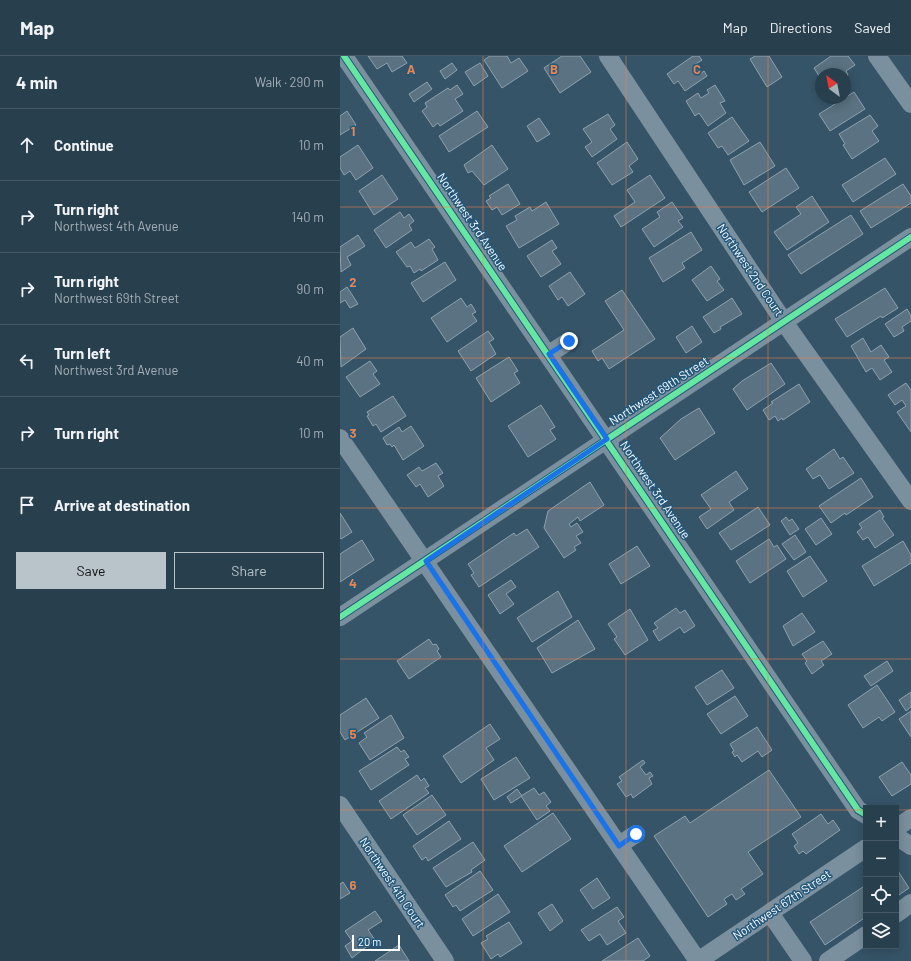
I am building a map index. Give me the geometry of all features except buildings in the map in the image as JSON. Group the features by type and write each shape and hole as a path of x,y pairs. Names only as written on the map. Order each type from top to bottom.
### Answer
{"street":[{"name":"Northwest 3rd Avenue","path":"344,56 607,439 858,810 863,813"},
{"name":"Northwest 2nd Court","path":"608,56 784,322 911,501"},
{"path":"877,56 911,104"},
{"name":"Northwest 69th Street","path":"340,617 911,238"},
{"path":"549,354 569,341"},
{"path":"340,438 426,561 698,961"},
{"name":"Northwest 4th Court","path":"340,804 445,961"},
{"path":"899,826 911,818"},
{"path":"619,846 636,834"},
{"path":"899,838 911,846"},
{"name":"Northwest 67th Street","path":"698,961 863,850"},
{"path":"897,913 911,903"},
{"path":"770,913 803,961"},
{"path":"828,961 863,937"}],"cycle path":[{"path":"344,56 858,810 863,813"},
{"path":"340,617 911,237"}],"route":[{"path":"569,341 549,354 607,439 426,561 619,846 636,834"}]}
